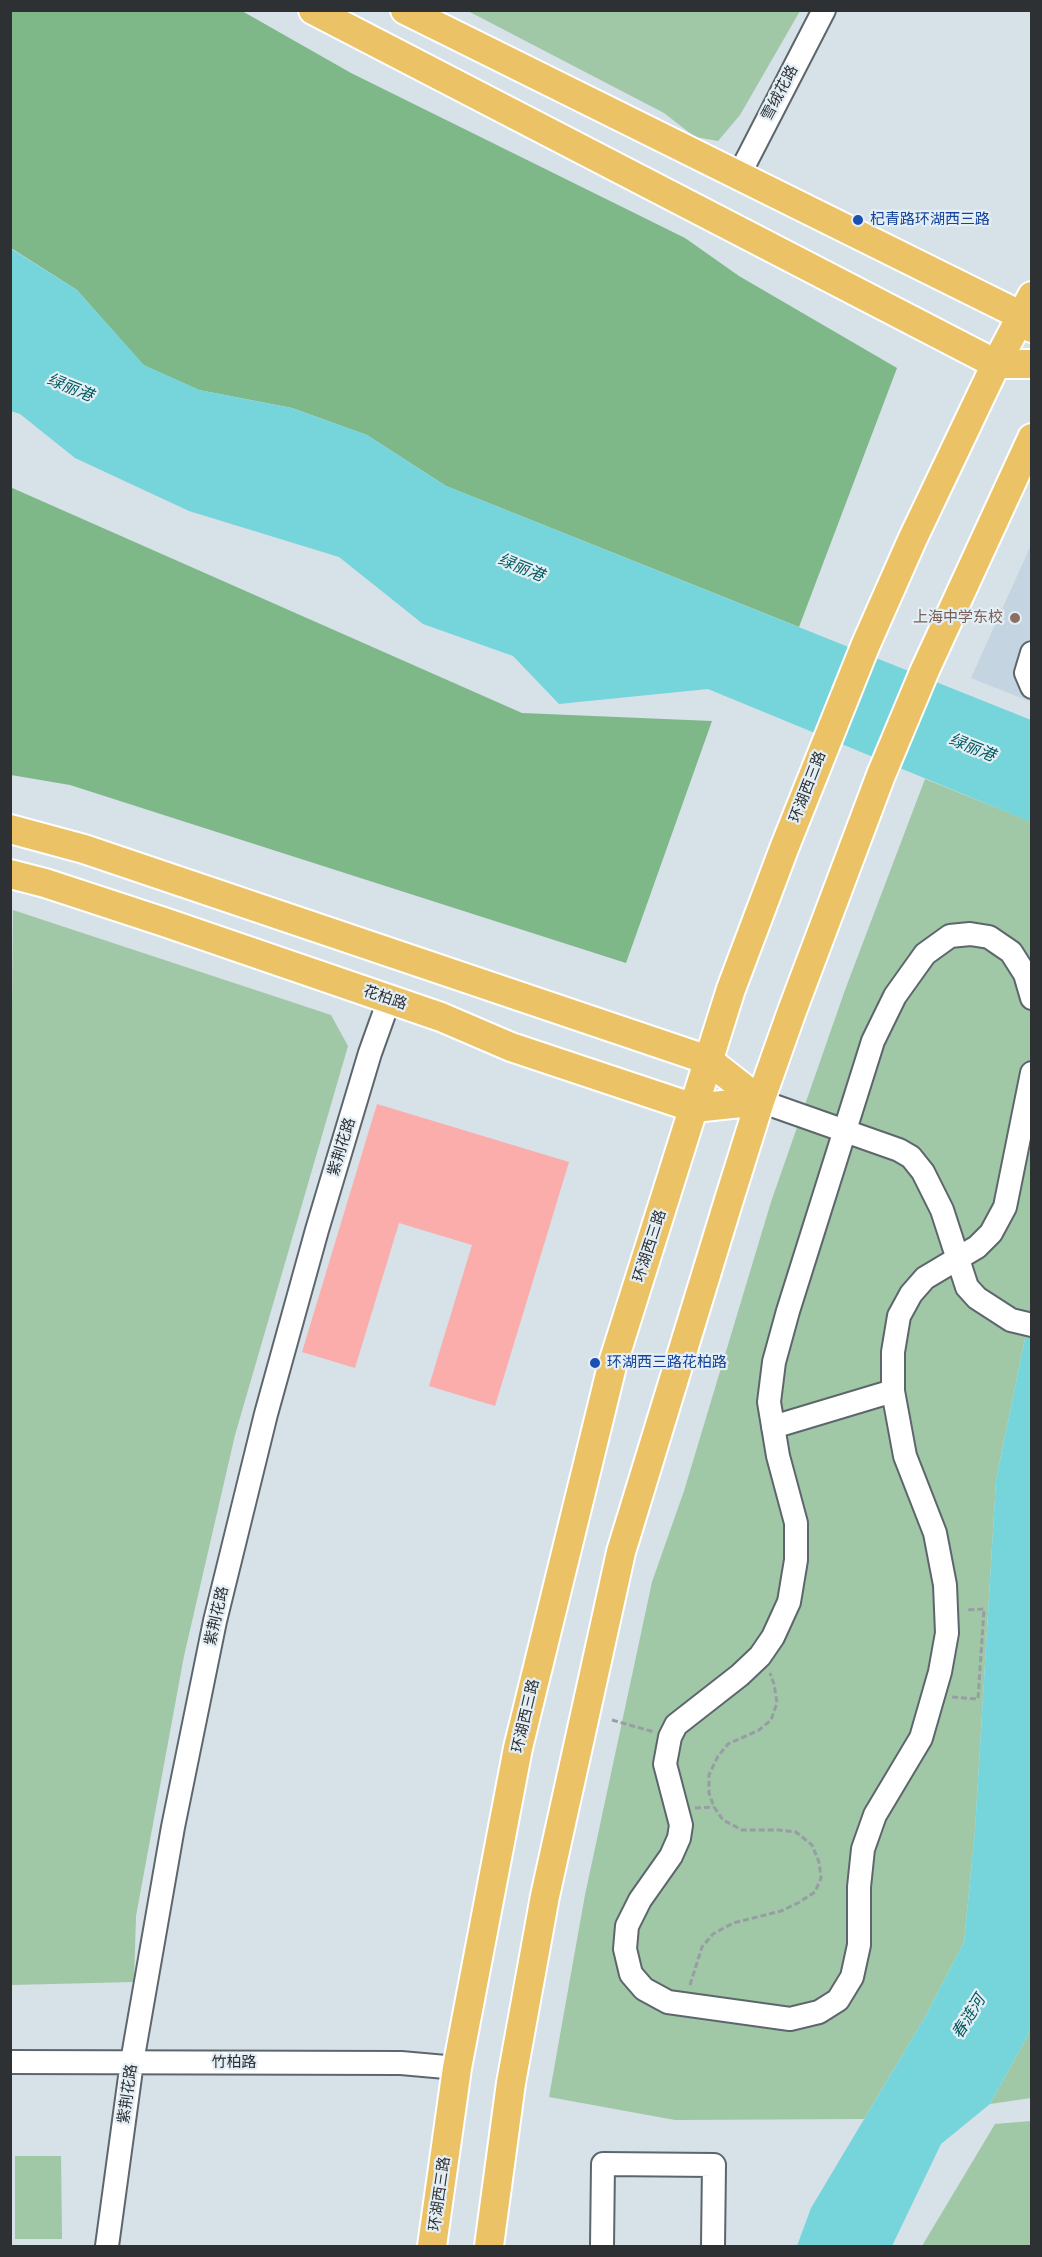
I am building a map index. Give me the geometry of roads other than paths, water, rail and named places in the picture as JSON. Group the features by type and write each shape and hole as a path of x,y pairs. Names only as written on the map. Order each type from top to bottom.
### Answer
{"main road":[{"path":"313,10 996,364 1032,364"},
{"path":"405,10 738,177 1028,313"},
{"name":"环湖西三路","path":"432,2247 458,2068 518,1748 612,1366 731,989 822,752 913,538 996,364 1028,313"},
{"path":"489,2247 511,2083 543,1908 621,1552 760,1101 881,775 925,670 1032,438"},
{"path":"10,829 84,849 708,1060 760,1101"},
{"name":"花柏路","path":"10,874 45,883 164,922 441,1017 511,1047 694,1108 760,1101"}],"street":[{"name":"雪绒花路","path":"738,177 824,10"},
{"path":"1032,653 1026,673 1032,687"},
{"path":"1032,998 1025,974 1011,952 989,937 970,934 950,936 925,954 896,996 873,1041 774,1362 769,1402 778,1456 796,1523 796,1560 789,1602 773,1637 760,1656 740,1675 676,1725 670,1737 665,1764 681,1825 679,1838 671,1856 627,1926 625,1949 631,1974 644,1989 668,2002 790,2019 819,2012 838,2000 852,1977 859,1946 859,1887 863,1849 875,1815 921,1738 940,1672 947,1633 945,1585 935,1533 905,1456 893,1391 893,1352 899,1316 911,1294 925,1278 977,1247 991,1233 1005,1207 1032,1073"},
{"name":"紫荆花路","path":"107,2247 132,2062 173,1827 215,1621 266,1414 313,1241 389,1000"},
{"path":"760,1101 899,1150 911,1157 923,1172 942,1210 967,1287 977,1298 1021,1322"},
{"path":"773,1427 893,1391"},
{"name":"竹柏路","path":"10,2062 401,2063 458,2068"},
{"path":"602,2247 603,2164 615,2164 714,2165 713,2247"}],"water":[{"name":"绿丽港","path":"10,248 77,290 144,365 199,390 292,408 367,435 446,486 1031,720 1031,822 708,689 559,704 513,656 423,624 339,557 189,511 75,458 20,414 11,411"},
{"name":"春涟河","path":"1031,1309 1031,2025 1027,2037 990,2104 941,2144 892,2246 797,2246 811,2208 925,2017 964,1942 975,1830 996,1480"}],"place":[{"name":"杞青路环湖西三路","path":"858,220"},
{"name":"上海中学东校","path":"1015,618"},
{"name":"环湖西三路花柏路","path":"595,1363"}]}
